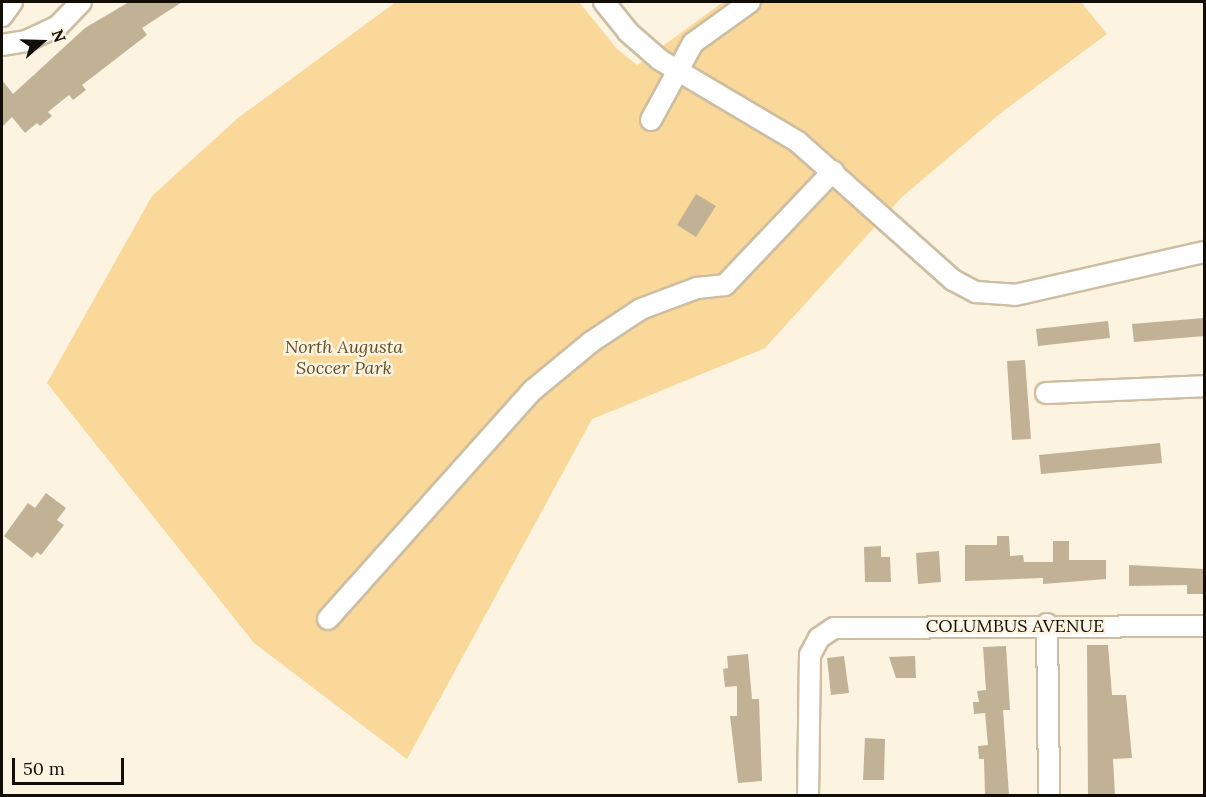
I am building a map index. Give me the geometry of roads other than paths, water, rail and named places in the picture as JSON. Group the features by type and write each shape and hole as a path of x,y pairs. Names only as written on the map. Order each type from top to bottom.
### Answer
{"street":[{"path":"2,16 12,2"},
{"path":"2,45 26,41 58,26 81,2"},
{"path":"604,2 643,47 678,71 774,126 833,171 953,280 989,295 1015,295 1204,252"},
{"path":"651,120 693,43 750,2"},
{"path":"328,619 534,390 591,342 641,309 697,288 725,285 833,171"},
{"path":"1046,393 1204,386"},
{"path":"1047,624 1049,795"},
{"name":"COLUMBUS AVENUE","path":"808,795 809,664 814,646 826,632 843,626 1047,624 1204,626"}],"park label":[{"name":"North Augusta Soccer Park","path":"344,358"}]}
